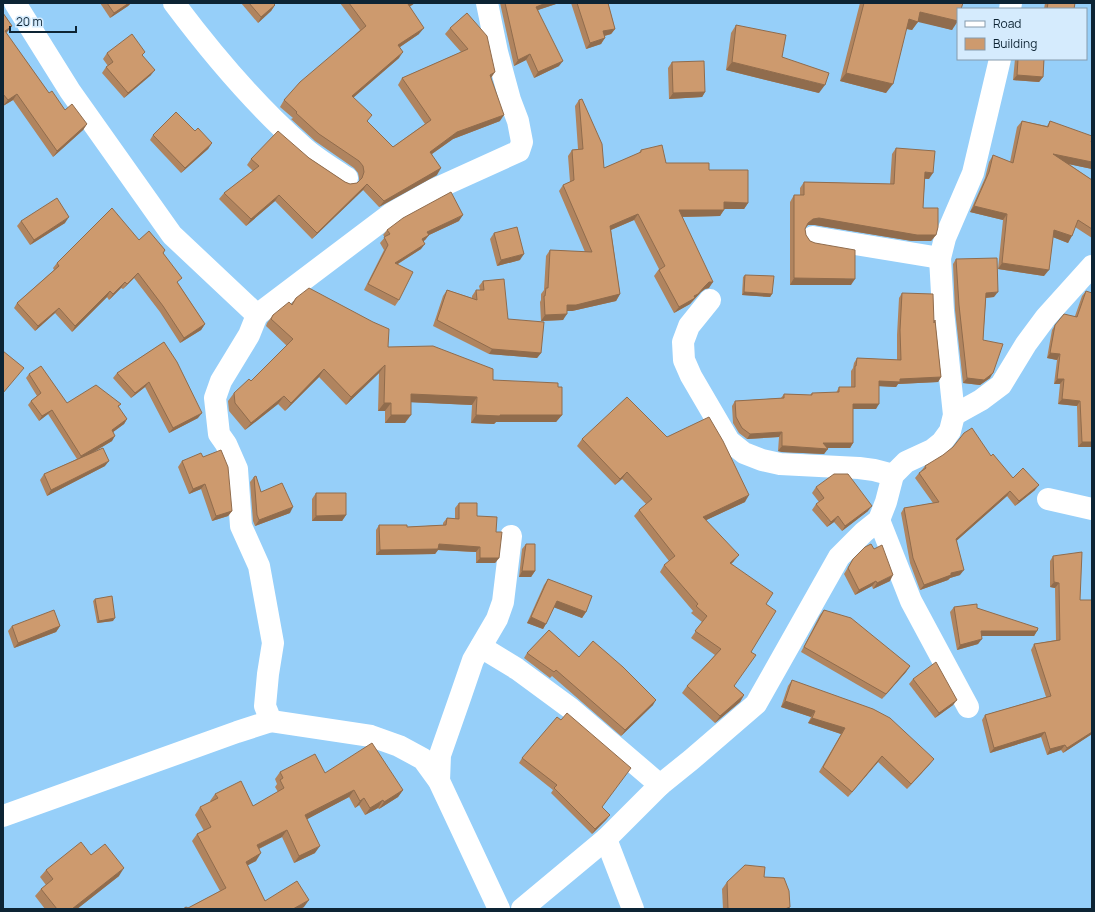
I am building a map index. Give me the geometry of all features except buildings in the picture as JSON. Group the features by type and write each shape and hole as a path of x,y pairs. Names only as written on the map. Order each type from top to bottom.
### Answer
{"street":[{"path":"15,3 70,91 172,235 257,315"},
{"path":"174,3 213,54 244,91 303,147 347,178"},
{"path":"271,721 266,706 273,643 259,566 241,526 237,469 226,444 219,434 215,398 221,381 249,335 257,315 392,213 432,190 519,151 522,142 518,121 510,100 497,52 487,3"},
{"path":"522,909 606,839 660,785 756,704 839,557 879,520 886,502 893,476 906,462 932,450 942,442 950,431 954,415 940,258 945,238 973,173 1000,60"},
{"path":"813,237 940,258"},
{"path":"954,415 982,400 1001,385 1026,344 1046,317 1084,285 1092,266"},
{"path":"710,300 689,326 683,342 684,360 691,376 729,441 744,453 762,460 780,464 859,468 874,470 893,476"},
{"path":"1048,499 1092,509"},
{"path":"879,520 911,601 968,707"},
{"path":"439,781 440,755 474,660 497,619 503,602 511,536"},
{"path":"481,647 517,669 570,708 660,785"},
{"path":"3,816 271,721 372,736 399,746 423,759 439,781 499,909"},
{"path":"606,839 632,909"}]}
